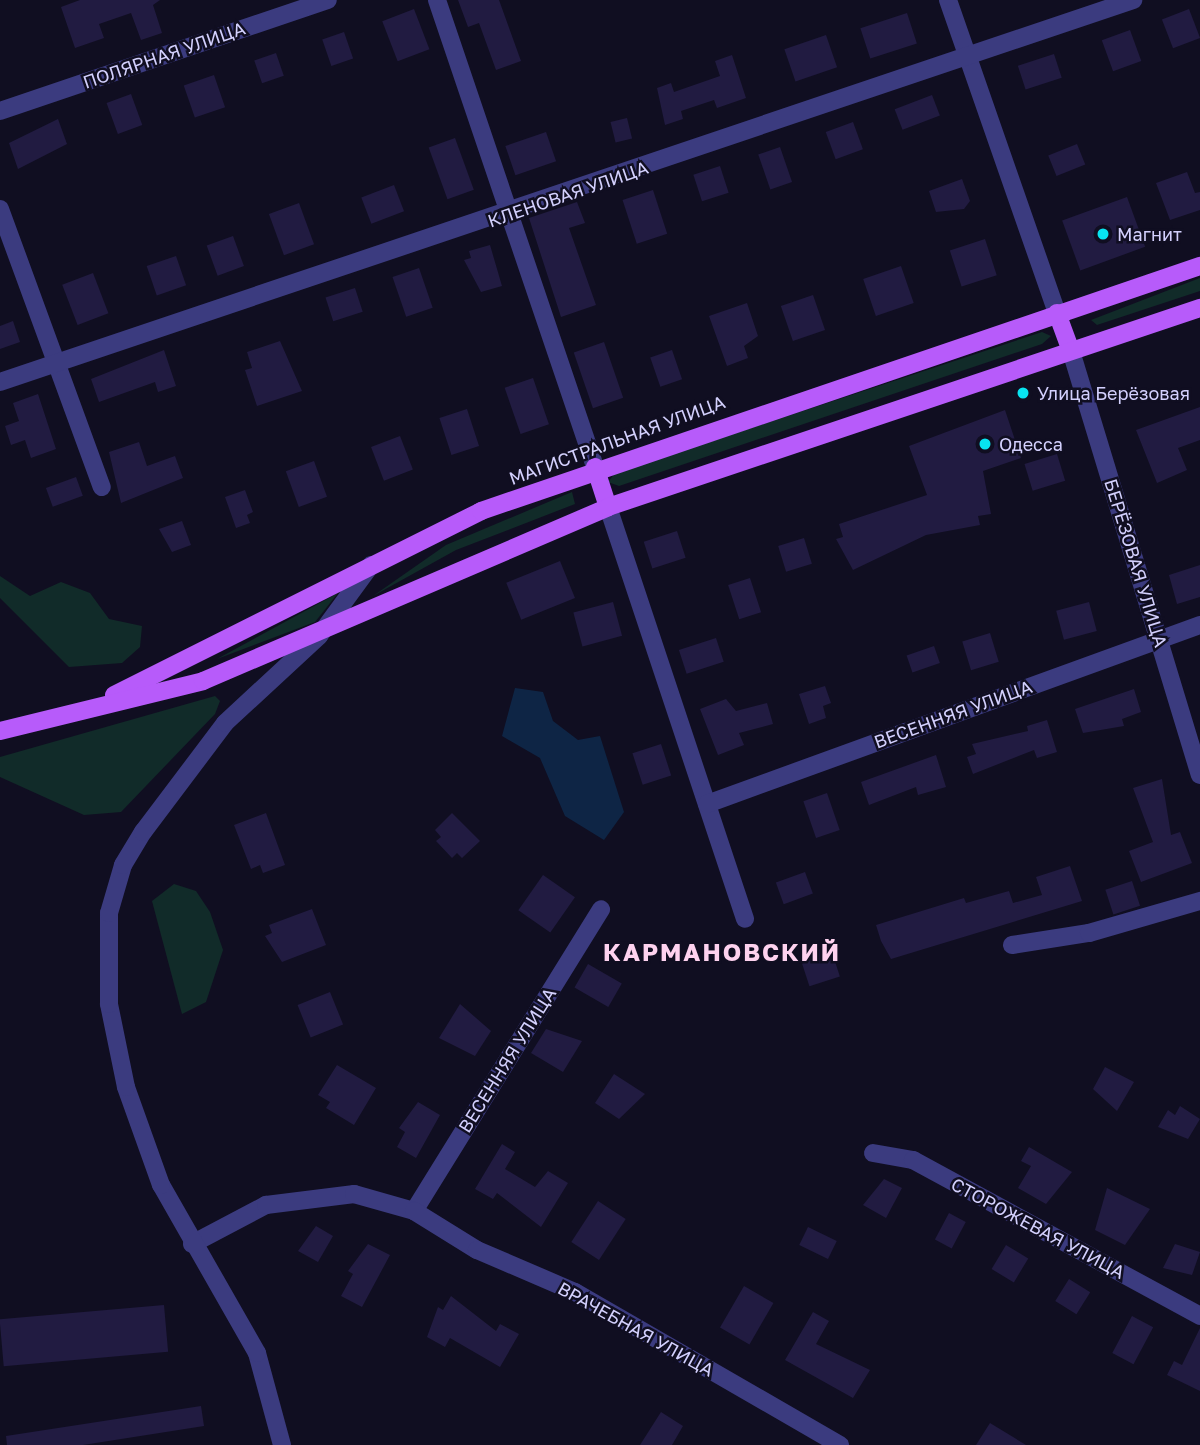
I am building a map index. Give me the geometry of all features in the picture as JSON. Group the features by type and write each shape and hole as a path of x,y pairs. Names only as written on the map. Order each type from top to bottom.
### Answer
{"main road":[{"name":"МАГИСТРАЛЬНАЯ УЛИЦА","path":"72,714 481,511 595,467 1200,266"},
{"name":"МАГИСТРАЛЬНАЯ УЛИЦА","path":"0,731 203,681 319,636 491,553 608,507 1200,307"},
{"path":"1057,313 1071,351"},
{"path":"595,467 608,507"}],"street":[{"name":"ПОЛЯРНАЯ УЛИЦА","path":"0,111 328,0"},
{"path":"437,0 595,467"},
{"path":"948,0 1057,313"},
{"name":"КЛЕНОВАЯ УЛИЦА","path":"0,382 511,213 1133,0"},
{"path":"0,209 54,363 102,486"},
{"name":"БЕРЁЗОВАЯ УЛИЦА","path":"1071,351 1200,775"},
{"path":"608,507 745,919"},
{"path":"282,1445 257,1353 191,1244 161,1185 126,1087 109,1004 109,913 123,865 142,832 225,723 319,636 371,565"},
{"name":"ВЕСЕННЯЯ УЛИЦА","path":"706,804 1200,625"},
{"path":"1012,945 1089,933 1200,901"},
{"name":"ВЕСЕННЯЯ УЛИЦА","path":"414,1211 601,909"},
{"name":"СТОРОЖЕВАЯ УЛИЦА","path":"873,1153 913,1160 1200,1316"},
{"name":"ВРАЧЕБНАЯ УЛИЦА","path":"191,1244 266,1205 354,1194 414,1211 477,1250 628,1322 841,1445"}],"green space":[{"path":"1200,278 1200,291 1097,325 1091,320"},
{"path":"1042,332 1051,336 1042,344 619,486 608,482 615,473"},
{"path":"572,492 575,504 456,550 373,596 446,545"},
{"path":"0,576 30,596 61,582 90,593 109,619 142,626 140,647 122,663 69,667 0,598"},
{"path":"338,593 315,622 217,659"},
{"path":"215,696 220,701 215,714 121,812 84,815 0,777 0,757"},
{"path":"174,884 196,891 210,912 223,950 206,1002 182,1014 152,901"}],"water":[{"path":"515,688 543,692 553,721 578,740 600,736 624,812 604,840 565,816 540,758 502,736"}],"building":[{"path":"80,0 160,0 153,5 162,33 141,40 131,13 99,24 104,38 75,48 61,7"},
{"path":"458,0 499,0 521,61 496,70 479,23 468,27"},
{"path":"414,9 429,49 398,61 382,21"},
{"path":"1189,9 1200,38 1173,48 1162,19"},
{"path":"907,13 917,43 870,59 860,28"},
{"path":"1130,30 1141,61 1113,71 1102,40"},
{"path":"344,32 353,58 331,66 322,39"},
{"path":"826,35 837,67 795,81 784,49"},
{"path":"276,53 284,76 262,83 254,60"},
{"path":"1054,54 1062,78 1026,90 1018,66"},
{"path":"732,55 746,98 717,108 714,100 681,111 683,119 665,125 657,88 671,83 674,92 720,76 715,61"},
{"path":"214,75 225,107 195,118 184,85"},
{"path":"131,94 142,125 118,134 107,103"},
{"path":"932,95 940,116 903,130 895,109"},
{"path":"627,118 632,138 616,142 611,122"},
{"path":"58,119 67,144 18,169 9,143"},
{"path":"853,122 863,149 836,159 826,132"},
{"path":"546,132 556,161 515,175 505,146"},
{"path":"455,138 474,190 447,199 429,148"},
{"path":"1077,144 1085,164 1056,176 1048,156"},
{"path":"780,147 792,182 770,189 758,154"},
{"path":"720,166 729,193 702,201 693,175"},
{"path":"1187,172 1195,193 1200,192 1200,210 1170,220 1156,183"},
{"path":"962,179 970,201 964,209 936,212 929,191"},
{"path":"394,185 404,211 371,224 361,198"},
{"path":"653,190 667,234 637,244 623,200"},
{"name":"Магнит","path":"1127,197 1145,247 1080,270 1062,221"},
{"path":"577,202 585,223 569,228 596,305 561,317 529,218"},
{"path":"299,203 314,244 284,255 269,214"},
{"path":"233,236 244,266 218,276 207,246"},
{"path":"985,239 997,275 962,287 950,250"},
{"path":"490,245 502,286 481,292 464,260 471,258 469,251"},
{"path":"176,256 186,285 157,295 147,266"},
{"path":"901,266 914,303 876,316 863,279"},
{"path":"419,268 433,308 406,317 393,277"},
{"path":"93,273 108,313 78,325 62,285"},
{"path":"355,288 363,312 333,321 326,298"},
{"path":"813,295 825,330 793,341 781,306"},
{"path":"747,303 758,336 744,346 748,358 727,366 709,316"},
{"path":"13,321 20,342 0,349 0,326"},
{"path":"280,341 302,391 257,406 245,370 252,368 247,352"},
{"path":"604,342 623,398 593,408 574,352"},
{"path":"164,350 176,386 158,392 155,382 99,402 91,379"},
{"path":"672,350 682,379 660,387 650,357"},
{"path":"533,378 549,424 521,434 505,388"},
{"path":"38,394 56,449 31,458 25,440 11,445 5,426 19,421 13,403"},
{"path":"1200,407 1200,440 1178,448 1187,470 1157,483 1136,430"},
{"path":"467,409 479,446 451,455 439,418"},
{"path":"1005,410 1021,458 983,471 991,514 978,516 980,525 926,535 853,570 836,539 843,537 839,524 927,495 909,446"},
{"path":"400,436 413,470 384,481 371,447"},
{"path":"139,442 147,466 175,456 183,478 121,503 109,452"},
{"path":"1057,454 1065,481 1033,491 1024,464"},
{"path":"314,461 327,497 299,507 286,471"},
{"path":"76,477 83,496 53,507 46,488"},
{"path":"245,490 253,512 247,515 250,523 236,528 225,497"},
{"path":"182,521 191,545 172,552 159,529"},
{"path":"677,531 686,558 652,568 644,542"},
{"path":"804,538 812,564 786,572 778,546"},
{"path":"560,561 575,598 521,620 506,583"},
{"path":"1200,565 1200,597 1177,604 1169,575"},
{"path":"750,578 761,612 739,619 728,585"},
{"path":"613,602 622,636 582,646 573,613"},
{"path":"1089,602 1097,631 1064,640 1056,611"},
{"path":"990,633 999,662 971,670 962,641"},
{"path":"716,638 724,662 687,674 679,650"},
{"path":"934,646 940,663 912,672 907,655"},
{"path":"825,686 831,703 823,706 826,718 809,724 799,694"},
{"path":"1134,689 1141,712 1122,719 1124,726 1083,733 1075,709"},
{"path":"726,699 736,711 767,703 773,724 739,733 744,745 718,755 700,709"},
{"path":"1047,720 1057,752 1037,758 1034,750 973,774 967,757 976,754 972,744 1028,731 1027,726"},
{"path":"661,744 671,775 643,785 632,753"},
{"path":"936,755 946,787 918,795 916,787 869,805 861,782"},
{"path":"1162,779 1171,835 1180,832 1192,863 1141,882 1129,851 1153,842 1133,788"},
{"path":"827,793 840,830 816,838 803,801"},
{"path":"266,813 285,865 263,873 260,865 251,869 234,825"},
{"path":"452,813 480,841 462,858 457,853 452,858 436,841 441,837 435,830"},
{"path":"1070,866 1082,901 891,959 881,941 876,925 964,898 966,903 1009,891 1013,903 1042,895 1036,877"},
{"path":"805,872 813,894 784,904 776,883"},
{"path":"543,875 575,897 550,933 518,910"},
{"path":"1132,881 1140,906 1113,914 1105,890"},
{"path":"312,909 326,945 282,962 265,936 272,933 269,925"},
{"path":"830,946 840,976 809,986 800,956"},
{"path":"588,964 622,983 608,1007 574,987"},
{"path":"330,992 343,1024 311,1038 298,1005"},
{"path":"460,1004 491,1031 475,1056 439,1038"},
{"path":"546,1029 582,1041 563,1072 531,1053"},
{"path":"337,1065 376,1088 354,1125 326,1108 330,1102 318,1095"},
{"path":"1105,1067 1134,1082 1117,1111 1093,1089"},
{"path":"614,1074 645,1094 619,1119 595,1103"},
{"path":"418,1102 440,1115 416,1158 397,1147 405,1132 399,1128"},
{"path":"1180,1106 1200,1119 1188,1139 1158,1127 1168,1110 1175,1115"},
{"path":"502,1144 515,1152 505,1169 535,1187 548,1171 568,1183 541,1227 497,1193 493,1199 475,1189"},
{"path":"1029,1147 1072,1172 1046,1204 1018,1188 1031,1166 1021,1161"},
{"path":"884,1179 902,1188 886,1218 863,1205"},
{"path":"1107,1188 1150,1209 1125,1245 1095,1230"},
{"path":"598,1201 626,1219 599,1260 571,1242"},
{"path":"949,1213 966,1222 952,1248 935,1239"},
{"path":"316,1226 333,1236 318,1262 298,1251"},
{"path":"808,1227 837,1241 828,1259 799,1245"},
{"path":"368,1244 390,1255 362,1307 341,1296 353,1274 348,1271"},
{"path":"1175,1244 1200,1252 1192,1275 1163,1268"},
{"path":"1006,1245 1028,1258 1014,1282 992,1269"},
{"path":"1069,1279 1090,1292 1076,1314 1055,1301"},
{"path":"744,1286 773,1303 749,1345 720,1328"},
{"path":"451,1296 496,1331 500,1324 519,1334 500,1367 450,1338 445,1347 427,1337 438,1307 443,1310"},
{"path":"164,1305 168,1352 4,1366 0,1319"},
{"path":"813,1312 829,1321 816,1344 870,1370 853,1398 785,1360"},
{"path":"1132,1316 1153,1327 1133,1364 1112,1353"},
{"path":"1200,1328 1200,1391 1167,1375 1174,1361 1182,1365"},
{"path":"201,1406 204,1426 83,1445 7,1445 6,1436"},
{"path":"661,1412 683,1426 672,1445 640,1445"},
{"path":"990,1423 1026,1445 976,1445"}],"place":[{"name":"Магнит","path":"1103,234"},
{"name":"Улица Берёзовая","path":"1023,393"},
{"name":"Одесса","path":"985,444"}],"district":[{"name":"КАРМАНОВСКИЙ","path":"722,952"}]}
